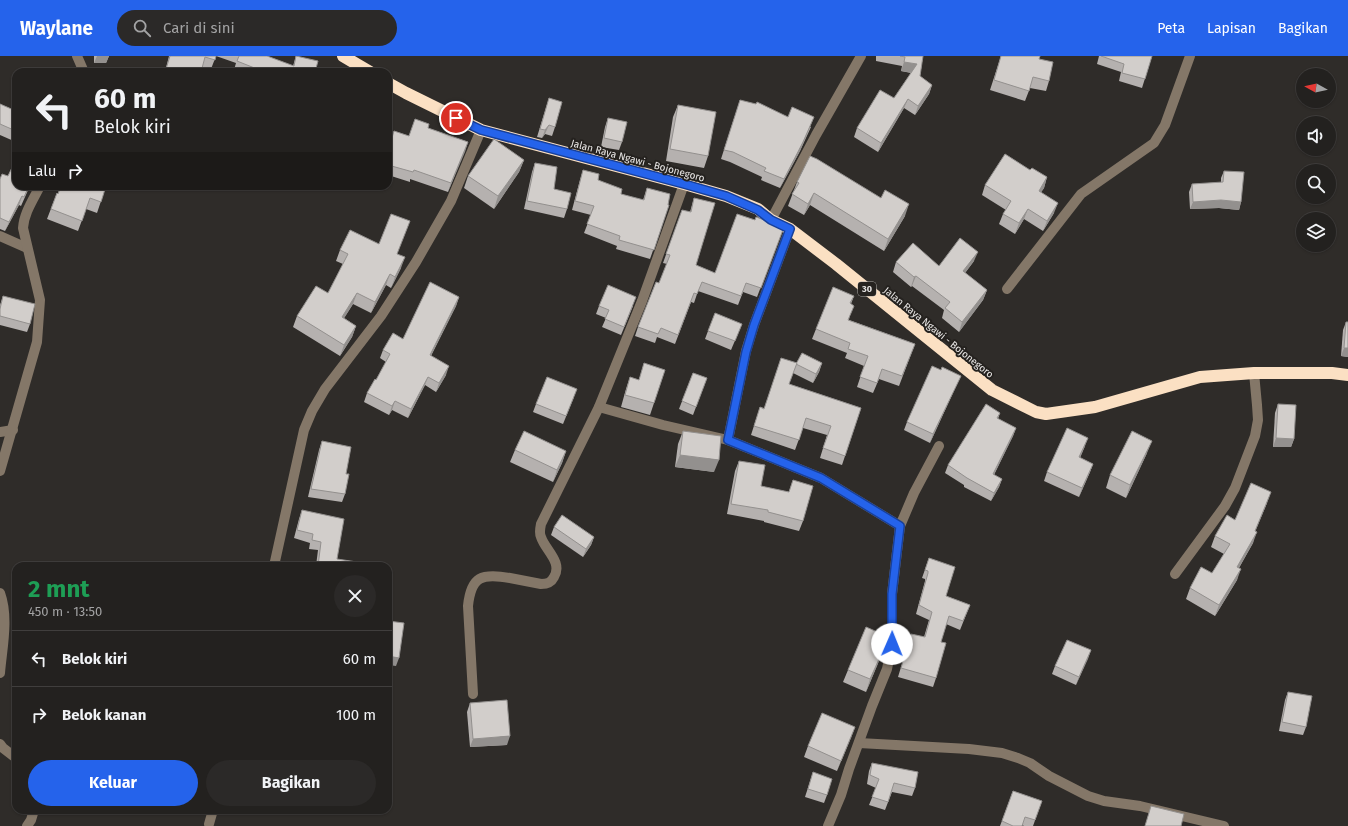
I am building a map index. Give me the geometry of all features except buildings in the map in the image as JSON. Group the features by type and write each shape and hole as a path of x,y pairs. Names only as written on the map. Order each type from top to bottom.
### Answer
{"highway":[{"path":"343,56 363,68"},
{"name":"Jalan Raya Ngawi - Bojonegoro","path":"392,84 406,93 481,130 726,196 758,210 771,220 790,229 836,264 992,390 1036,412 1046,414 1095,407 1200,377 1254,373 1332,373 1348,375"}],"street":[{"path":"77,56 82,68"},
{"path":"771,220 816,135 861,56"},
{"path":"1007,289 1081,194 1154,143 1165,125 1190,56"},
{"path":"275,562 304,430 312,411 325,389 381,316 416,262 451,201 481,130"},
{"path":"473,694 468,606 469,596 474,584 485,576 503,577 546,584 553,579 556,574 556,566 541,538 540,530 599,407 642,301 684,184"},
{"path":"0,471 37,342 40,300 27,248 23,220 38,190"},
{"path":"728,440 746,352 754,325 790,229"},
{"path":"0,236 27,248"},
{"path":"1175,574 1225,506 1235,488 1255,436 1258,420 1254,373"},
{"path":"599,407 663,426 728,440 821,478 900,526"},
{"path":"0,432 13,430"},
{"path":"828,826 841,796 849,769 872,706 887,670 892,644 892,594 900,526 914,493 939,446"},
{"path":"0,593 4,610 0,673"},
{"path":"859,743 969,749 1002,753 1030,763 1049,776 1088,796 1104,801 1140,806 1224,826"},
{"path":"0,744 12,755"},
{"path":"27,826 33,814"},
{"path":"209,824 212,814"}],"route":[{"path":"456,118 481,130 726,196 758,210 771,220 790,229 754,325 746,352 728,440 821,478 900,526 892,594 892,644"}]}
